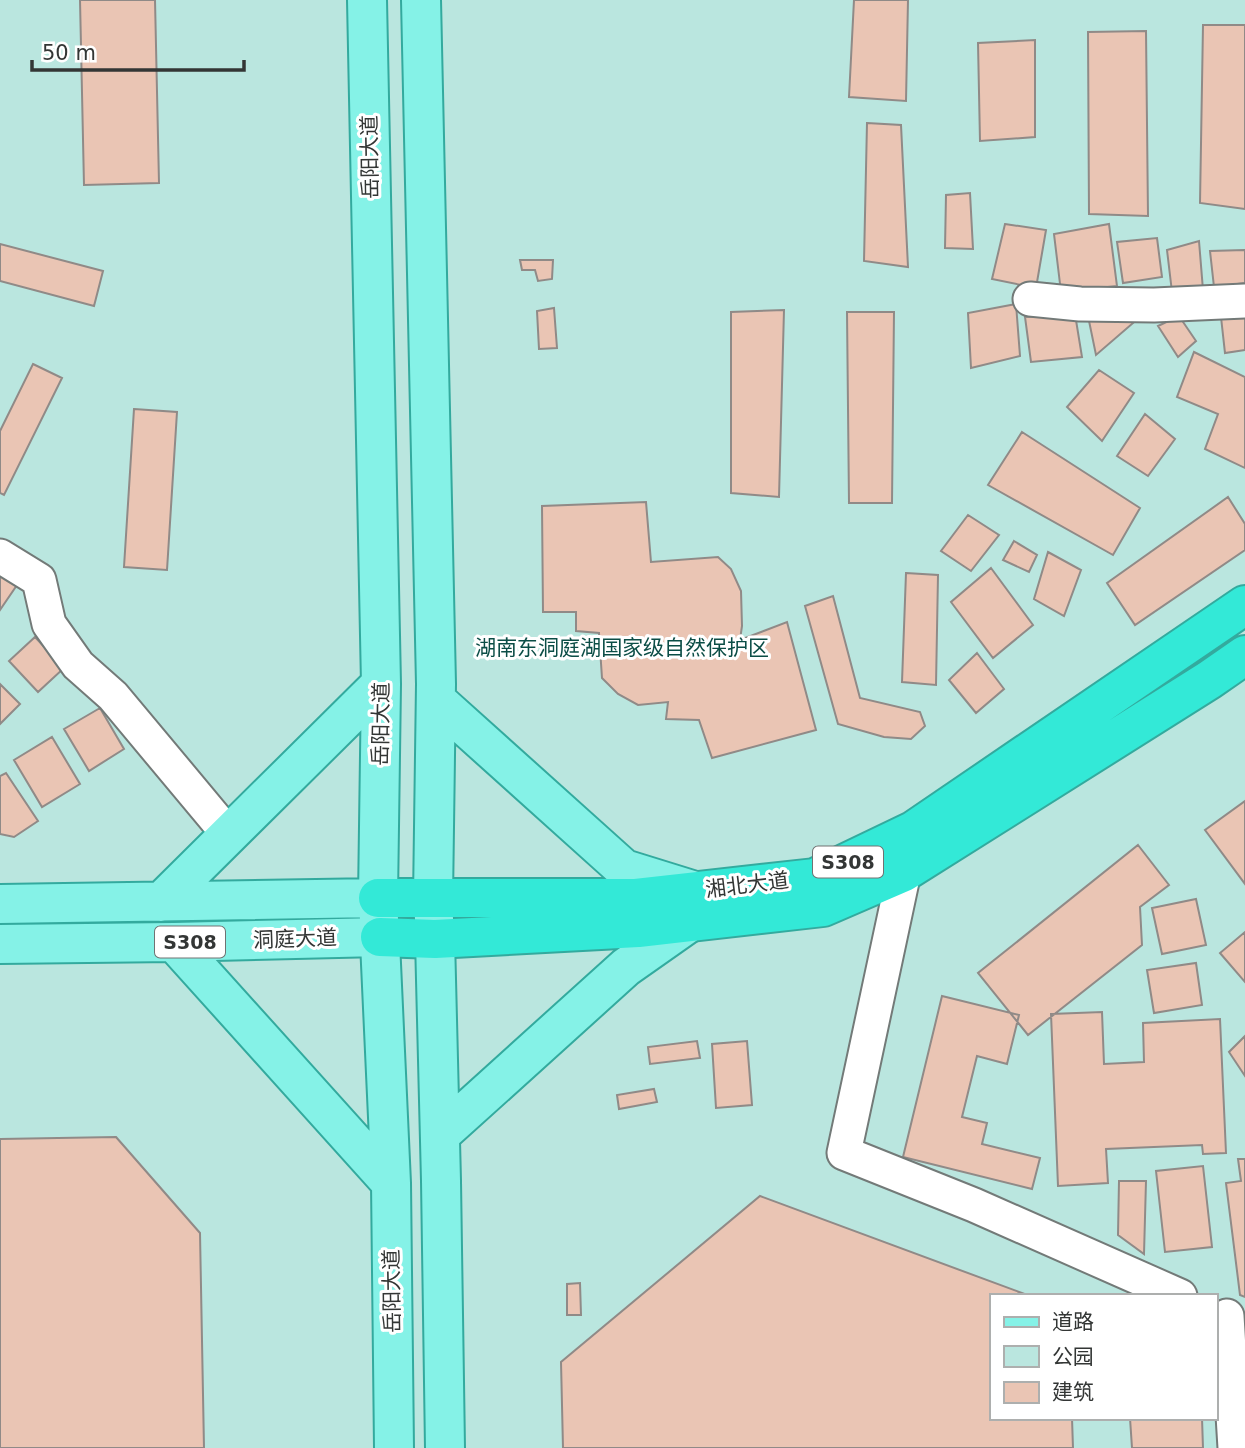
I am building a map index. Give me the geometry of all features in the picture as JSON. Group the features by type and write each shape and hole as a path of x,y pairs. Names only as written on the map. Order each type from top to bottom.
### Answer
{"highway":[{"name":"湘北大道","path":"380,937 435,939 638,928 692,907 815,878 913,831 1245,605"},
{"name":"湘北大道","path":"378,898 636,898 692,907 823,907 904,872 1245,655"}],"main road":[{"name":"岳阳大道","path":"367,0 382,684 378,898 391,1183 394,1448"},
{"path":"421,0 436,700 433,899 445,1448"},
{"path":"161,902 382,684"},
{"path":"436,700 624,869 692,907 440,1135"},
{"name":"洞庭大道","path":"0,904 378,898"},
{"name":"洞庭大道","path":"0,944 380,937"},
{"path":"174,942 391,1183"}],"street":[{"path":"1030,299 1080,304 1154,305 1245,300"},
{"path":"0,556 39,580 49,624 78,665 113,696 229,835"},
{"path":"904,872 844,1153 974,1205 1175,1294"},
{"path":"1229,1317 1235,1448"}],"green space":[{"name":"湖南东洞庭湖国家级自然保护区","path":"0,0 1245,0 1245,1448 0,1448"}],"building":[{"path":"80,0 155,0 159,183 84,185"},
{"path":"854,0 908,0 906,101 849,97"},
{"path":"1203,25 1245,25 1245,209 1200,203"},
{"path":"1146,31 1148,216 1089,214 1088,32"},
{"path":"1035,40 1035,137 980,141 978,43"},
{"path":"867,123 901,125 908,267 864,261"},
{"path":"970,193 973,249 945,248 946,195"},
{"path":"1005,224 1046,230 1036,288 992,279"},
{"path":"1109,224 1117,286 1061,292 1054,234"},
{"path":"1157,238 1162,277 1123,283 1117,242"},
{"path":"1199,241 1203,290 1172,292 1167,250"},
{"path":"0,244 103,271 94,306 0,281"},
{"path":"1245,250 1245,283 1214,287 1210,251"},
{"path":"520,260 553,260 552,279 538,281 535,270 522,270"},
{"path":"1016,304 1020,356 971,368 968,313"},
{"path":"554,308 557,348 539,349 537,311"},
{"path":"784,310 779,497 731,493 731,312"},
{"path":"847,312 894,312 892,503 849,503"},
{"path":"1075,314 1082,357 1031,362 1025,317"},
{"path":"1088,316 1140,317 1096,355"},
{"path":"1179,316 1196,341 1178,357 1158,326"},
{"path":"1245,316 1245,350 1225,353 1221,317"},
{"path":"1194,352 1245,377 1245,468 1205,449 1218,414 1177,397"},
{"path":"33,364 62,378 4,495 0,493 0,431"},
{"path":"1099,370 1134,393 1102,441 1067,407"},
{"path":"134,409 177,412 167,570 124,567"},
{"path":"1145,414 1175,439 1148,476 1117,456"},
{"path":"1022,432 1140,508 1113,555 988,485"},
{"path":"1228,497 1245,524 1245,550 1135,625 1107,583"},
{"path":"646,502 651,562 718,557 731,569 741,591 740,640 787,622 816,730 712,758 699,720 666,719 668,702 638,705 618,694 602,678 599,633 576,631 576,612 543,612 542,506"},
{"path":"968,515 999,535 971,571 941,551"},
{"path":"1014,541 1037,555 1029,572 1003,560"},
{"path":"1048,552 1081,570 1064,616 1034,599"},
{"path":"991,568 1033,625 993,658 951,602"},
{"path":"0,573 17,585 0,610"},
{"path":"906,573 938,575 936,685 902,682"},
{"path":"833,596 860,698 920,712 925,726 911,739 884,737 838,724 805,606"},
{"path":"35,637 64,668 38,692 9,661"},
{"path":"977,653 1004,689 976,713 949,680"},
{"path":"0,684 20,704 0,724"},
{"path":"100,708 124,749 89,771 64,729"},
{"path":"52,737 80,784 42,807 14,760"},
{"path":"6,773 38,821 14,837 0,834 0,776"},
{"path":"1245,801 1245,884 1205,830"},
{"path":"1138,845 1169,885 1140,907 1142,945 1028,1035 978,973"},
{"path":"1196,899 1206,945 1162,954 1152,908"},
{"path":"1245,932 1245,982 1220,953"},
{"path":"1196,963 1202,1005 1154,1013 1147,970"},
{"path":"942,996 1019,1015 1007,1064 977,1056 962,1117 987,1123 982,1144 1040,1158 1032,1189 903,1157"},
{"path":"1102,1012 1104,1064 1144,1062 1143,1023 1220,1019 1226,1153 1203,1154 1202,1145 1106,1149 1108,1183 1058,1186 1051,1014"},
{"path":"1245,1036 1245,1076 1229,1052"},
{"path":"697,1041 700,1058 650,1064 648,1047"},
{"path":"747,1041 752,1105 716,1108 712,1044"},
{"path":"654,1089 657,1102 619,1109 617,1095"},
{"path":"116,1137 200,1233 204,1448 0,1448 0,1139"},
{"path":"1238,1159 1245,1159 1245,1297 1240,1295 1226,1183 1241,1181"},
{"path":"1203,1166 1212,1247 1165,1252 1156,1171"},
{"path":"1119,1181 1146,1181 1144,1254 1118,1235"},
{"path":"760,1196 1025,1294 990,1294 990,1420 1072,1420 1073,1448 563,1448 561,1362"},
{"path":"580,1283 581,1315 567,1315 567,1284"},
{"path":"1130,1420 1202,1420 1203,1448 1132,1448"}]}
